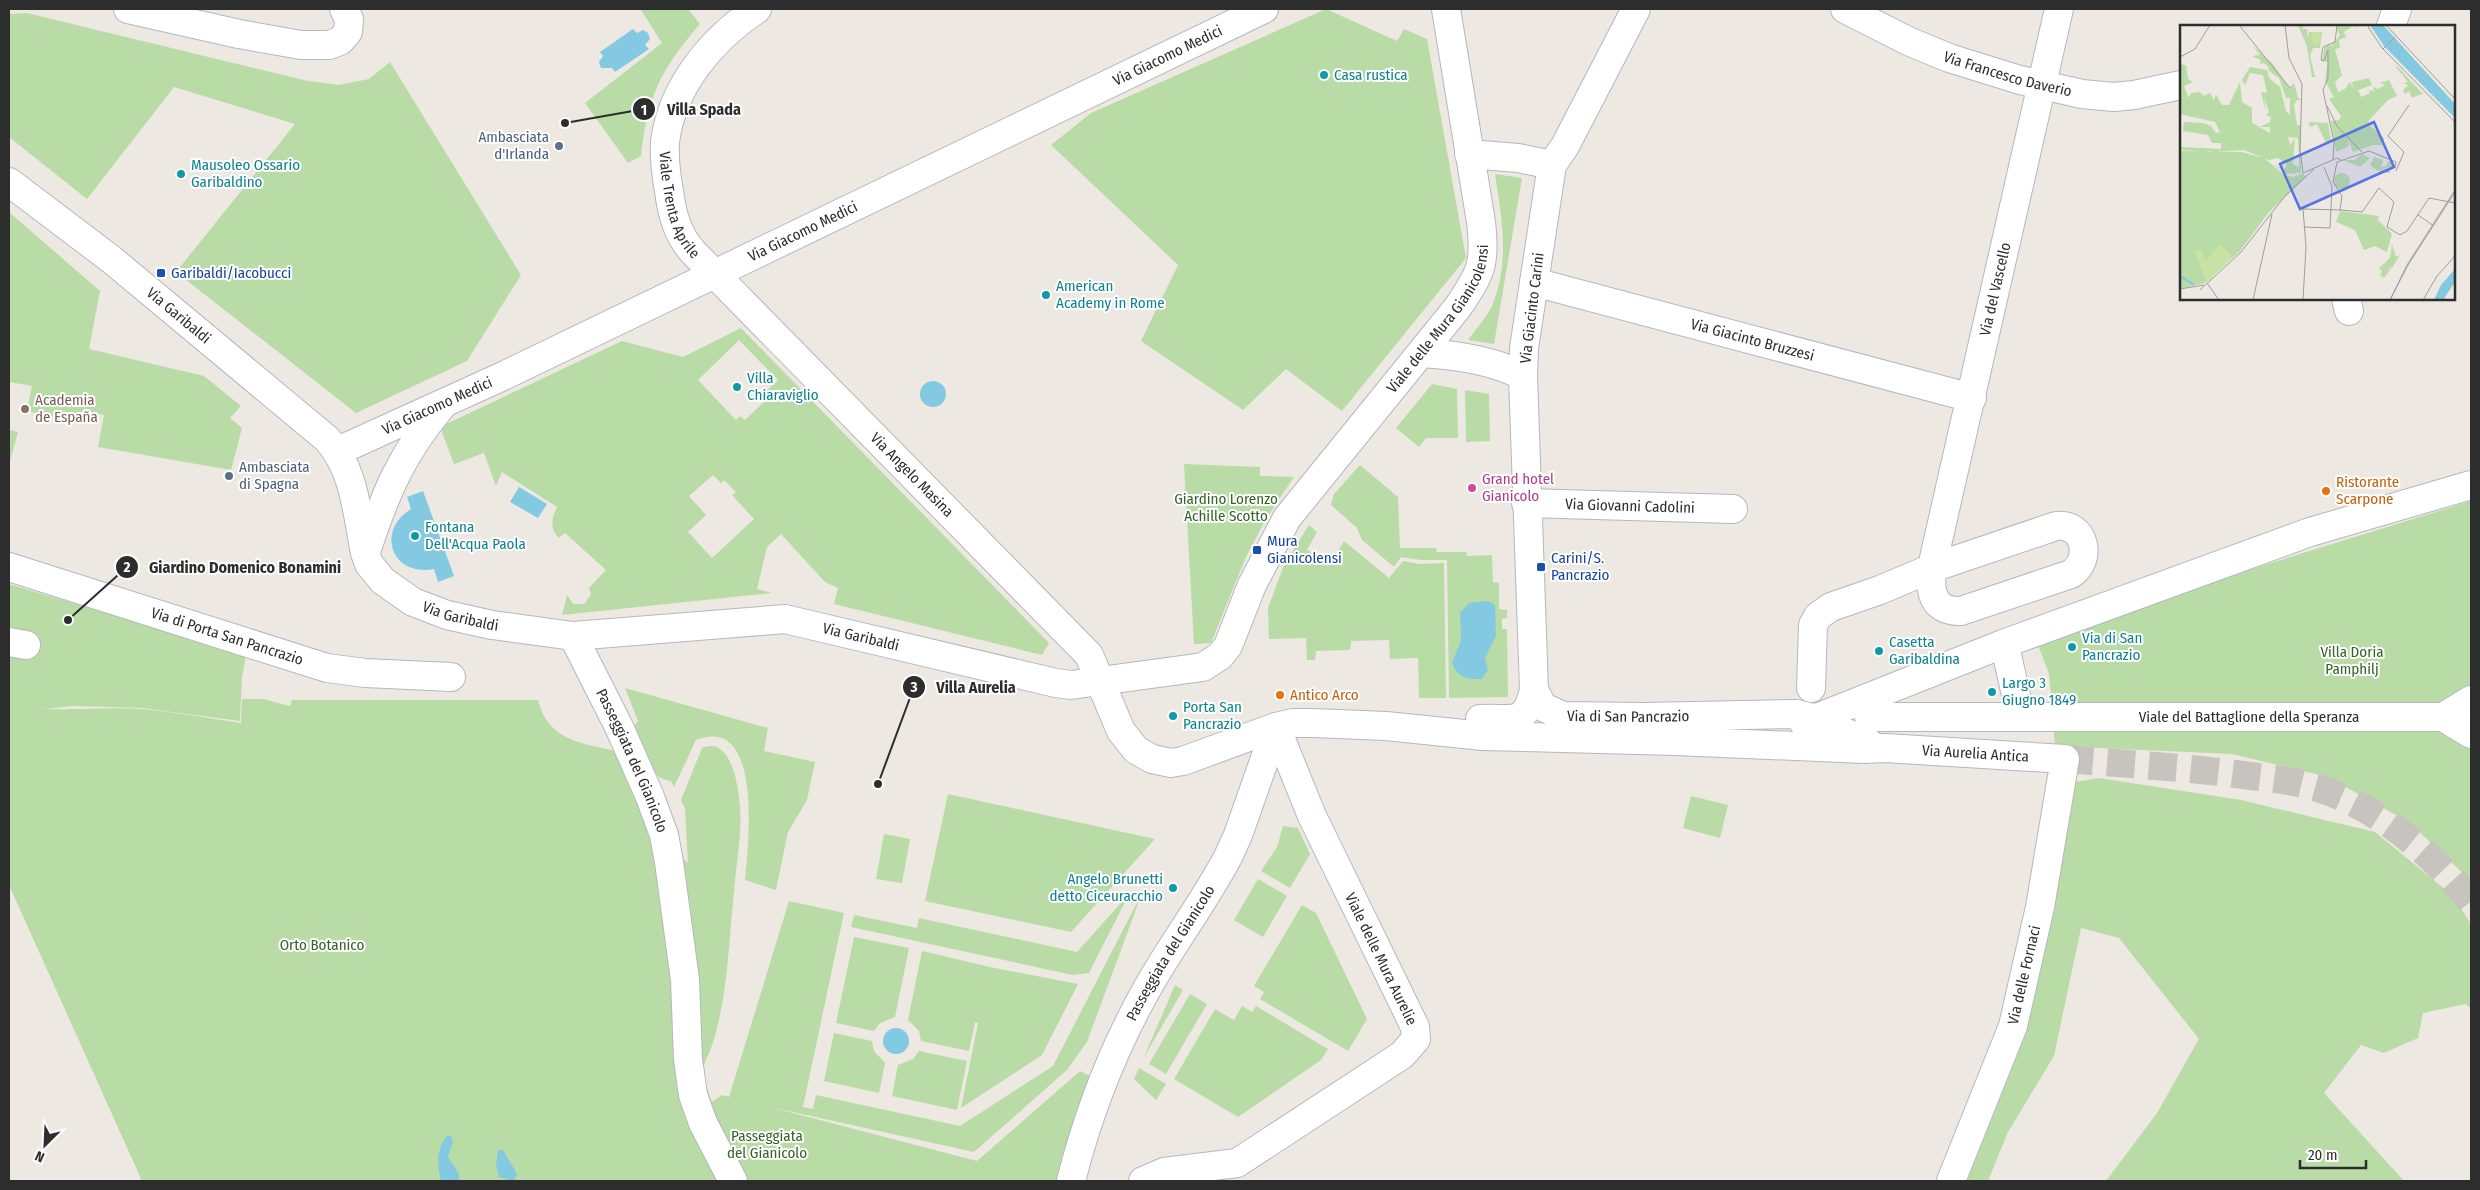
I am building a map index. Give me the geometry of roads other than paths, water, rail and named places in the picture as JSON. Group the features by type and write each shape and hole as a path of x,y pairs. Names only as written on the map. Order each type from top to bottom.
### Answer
{"street":[{"path":"128,9 239,34 322,46 336,43 348,32 349,19 344,9"},
{"name":"Viale Trenta Aprile","path":"716,273 686,244 679,233 668,188 665,158 666,141 675,106 696,66 726,33 758,9"},
{"name":"Via Giacomo Medici","path":"338,451 445,403 1264,9"},
{"name":"Viale delle Mura Gianicolensi","path":"1191,669 1210,664 1228,646 1252,585 1278,532 1295,507 1458,307 1474,284 1483,263 1484,242 1468,154 1446,9"},
{"name":"Via Giacinto Carini","path":"1534,690 1526,504 1524,348 1552,165 1565,146 1636,9"},
{"name":"Via Francesco Daverio","path":"1845,9 1908,41 1942,55 2041,85 2082,94 2114,97 2148,93 2180,85"},
{"name":"Via del Vascello","path":"1932,568 2059,9"},
{"path":"2390,25 2397,9"},
{"path":"1468,154 1518,158 1552,165"},
{"name":"Via Garibaldi","path":"9,182 156,296 315,427 338,451 351,481 365,553 369,564 383,581 402,596 425,608 474,621 573,636 785,619 1071,685 1191,669"},
{"name":"Via Angelo Masina","path":"716,273 1089,655 1102,681 1121,731 1142,754 1152,760 1171,763 1199,756"},
{"name":"Via Giacinto Bruzzesi","path":"1534,282 1972,398"},
{"path":"1422,353 1484,362 1507,368 1523,376"},
{"path":"365,553 382,501 401,461 445,403"},
{"name":"Via di San Pancrazio","path":"1585,738 1626,729 1761,729 1798,724 1813,718 1873,705 2072,620 2310,532 2471,484"},
{"name":"Via Giovanni Cadolini","path":"1526,504 1733,509"},
{"path":"1811,688 1814,625 1818,616 1832,607 1880,590 1932,568 2061,525 2078,533 2083,542 2084,551 2076,570 2056,580 1967,610 1954,611 1941,605 1933,596 1930,584 1932,568"},
{"name":"Via di Porta San Pancrazio","path":"9,567 327,668 365,673 450,677"},
{"path":"2056,580 2072,620"},
{"name":"Passeggiata del Gianicolo","path":"573,636 620,729 650,796 664,835 670,862 685,980 688,1059 694,1095 703,1124 733,1181"},
{"path":"1885,748 1874,734 1873,705 2020,717 2007,655"},
{"name":"Via di San Pancrazio","path":"1534,690 1542,707 1563,716 1652,717 1788,713 1813,718 1865,742 1885,748"},
{"name":"Via di San Pancrazio","path":"1386,726 1518,718 1529,710 1534,690"},
{"path":"2471,700 2443,717 2471,734"},
{"name":"Viale del Battaglione della Speranza","path":"2020,717 2443,717"},
{"name":"Via di San Pancrazio","path":"1199,756 1276,727 1293,723 1386,726 1483,736 1864,749 1885,748"},
{"name":"Passeggiata del Gianicolo","path":"1072,1181 1082,1139 1109,1067 1149,986 1228,857 1276,727"},
{"name":"Viale delle Mura Aurelie","path":"1143,1181 1164,1172 1237,1163 1402,1055 1416,1039 1415,1027 1312,816 1276,727"},
{"name":"Via Aurelia Antica","path":"1885,748 2065,759"},
{"name":"Via delle Fornaci","path":"1951,1181 2013,1026 2040,907 2065,759"}],"water":[{"path":"633,29 637,33 643,30 648,33 650,39 645,45 649,49 615,72 612,68 601,68 599,62 603,56 600,52"},
{"path":"933,381 942,385 946,394 942,403 933,407 924,403 920,394 924,385"},
{"path":"519,487 547,504 538,518 510,502"},
{"name":"Fontana Dell'Acqua Paola","path":"423,491 454,576 438,582 434,569 419,570 408,566 399,559 393,550 391,540 400,518 411,509 407,497"},
{"path":"1488,601 1495,605 1496,636 1485,658 1488,670 1482,679 1464,677 1457,672 1452,663 1461,640 1460,613 1469,603"},
{"path":"896,1028 905,1032 909,1041 905,1050 896,1054 887,1050 883,1041 887,1032"},
{"path":"447,1136 451,1136 453,1141 448,1157 458,1172 460,1181 441,1181 438,1158 443,1141"},
{"path":"498,1150 503,1150 517,1174 514,1181 499,1177 496,1165"}],"tunnel":[{"path":"2065,759 2221,772 2270,778 2314,787 2358,805 2401,832 2439,866 2471,902"}],"place":[{"name":"Casa rustica","path":"1324,75"},
{"name":"Villa Spada","path":"565,123"},
{"name":"Ambasciata d'Irlanda","path":"559,146"},
{"name":"Mausoleo Ossario Garibaldino","path":"181,174"},
{"name":"Garibaldi/Iacobucci","path":"161,273"},
{"name":"American Academy in Rome","path":"1046,295"},
{"name":"Villa Chiaraviglio","path":"737,387"},
{"name":"Academia de España","path":"25,409"},
{"name":"Ambasciata di Spagna","path":"229,476"},
{"name":"Grand hotel Gianicolo","path":"1472,488"},
{"name":"Ristorante Scarpone","path":"2326,491"},
{"name":"Fontana Dell'Acqua Paola","path":"415,536"},
{"name":"Mura Gianicolensi","path":"1257,550"},
{"name":"Carini/S. Pancrazio","path":"1541,567"},
{"name":"Giardino Domenico Bonamini","path":"68,620"},
{"name":"Via di San Pancrazio","path":"2072,647"},
{"name":"Casetta Garibaldina","path":"1879,651"},
{"name":"Largo 3 Giugno 1849","path":"1992,692"},
{"name":"Antico Arco","path":"1280,695"},
{"name":"Porta San Pancrazio","path":"1173,716"},
{"name":"Villa Aurelia","path":"878,784"},
{"name":"Angelo Brunetti detto Ciceuracchio","path":"1173,888"}],"park label":[{"name":"Giardino Lorenzo Achille Scotto","path":"1226,508"},
{"name":"Villa Doria Pamphilj","path":"2352,660"},
{"name":"Orto Botanico","path":"322,945"}]}
